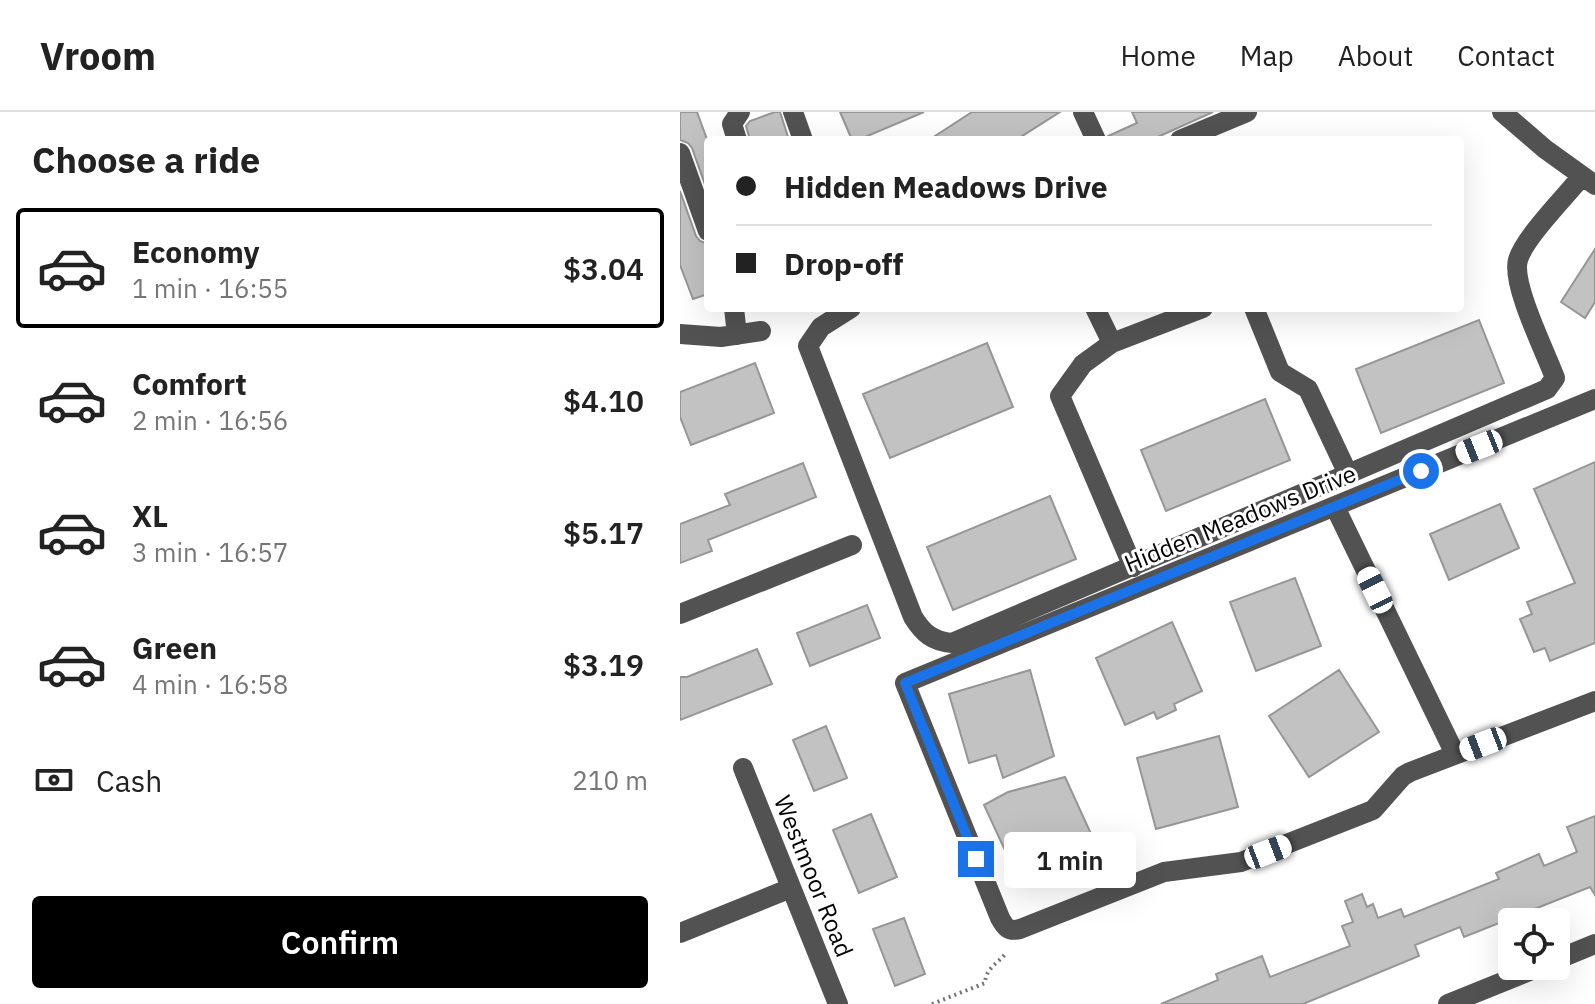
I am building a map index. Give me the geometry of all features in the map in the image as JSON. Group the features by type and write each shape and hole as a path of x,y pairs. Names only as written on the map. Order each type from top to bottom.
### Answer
{"street":[{"path":"736,136 732,124 740,112"},
{"path":"793,112 802,136"},
{"path":"1083,112 1094,136"},
{"path":"1190,136 1247,112"},
{"path":"845,312 821,327 808,346 913,617 921,630 939,642 952,643 1547,389 1555,378 1521,290 1518,260 1527,243 1589,180 1545,149 1502,112"},
{"path":"680,153 704,220"},
{"path":"734,312 737,335"},
{"path":"1097,312 1112,343"},
{"path":"1133,567 1060,396 1083,364 1112,343 1193,312"},
{"path":"1256,312 1280,372 1308,389 1348,474"},
{"path":"680,334 704,337 761,331"},
{"name":"Hidden Meadows Drive","path":"1014,930 1006,928 1000,918 905,683 1595,399"},
{"path":"1335,507 1455,754"},
{"path":"680,614 852,545"},
{"path":"1014,930 1164,872 1241,862 1373,810 1403,776 1595,701"},
{"name":"Westmoor Road","path":"743,768 838,1004"},
{"path":"680,933 791,888"},
{"path":"1570,954 1595,944"},
{"path":"1448,1004 1507,980"}],"path":[{"path":"932,1004 985,983 991,966 1009,949 1014,930"}],"building":[{"path":"680,112 697,112 706,136 704,182 692,148 680,140"},
{"path":"780,112 788,136 749,136 746,126 750,121"},
{"path":"840,112 924,112 867,136 850,136"},
{"path":"972,112 1060,112 1022,136 935,136"},
{"path":"1132,112 1213,112 1160,136 1108,136 1137,123"},
{"path":"680,191 696,236 704,242 704,295 693,299 680,265"},
{"path":"1595,249 1595,302 1585,318 1561,302"},
{"path":"1479,320 1504,383 1381,433 1356,369"},
{"path":"987,343 1013,407 890,458 863,394"},
{"path":"755,363 774,413 691,445 680,417 680,392"},
{"path":"1265,399 1290,460 1166,511 1141,450"},
{"path":"1595,462 1595,643 1550,661 1545,648 1534,652 1520,619 1532,614 1527,602 1575,583 1534,489"},
{"path":"803,463 816,497 708,540 712,551 680,563 680,524 730,505 725,494"},
{"path":"1050,496 1076,559 953,610 927,547"},
{"path":"1500,504 1519,548 1449,580 1430,534"},
{"path":"1295,578 1321,646 1256,671 1230,602"},
{"path":"867,605 880,638 810,666 797,633"},
{"path":"1172,622 1202,691 1174,704 1176,710 1157,719 1154,712 1125,725 1096,658"},
{"path":"757,649 772,684 680,720 680,677"},
{"path":"1030,670 1054,756 1003,778 996,755 969,763 949,694"},
{"path":"1339,670 1379,732 1309,777 1269,716"},
{"path":"826,726 847,778 814,791 793,740"},
{"path":"1219,736 1238,807 1156,829 1137,758"},
{"path":"1065,777 1092,836 1065,848 1070,858 1048,868 1044,859 1015,872 984,805 1008,792"},
{"path":"871,814 897,877 859,893 833,830"},
{"path":"1595,816 1595,895 1590,887 1537,908 1498,908 1498,924 1464,937 1460,927 1415,945 1419,956 1303,1004 1161,1004 1218,980 1216,974 1262,956 1270,977 1350,946 1342,926 1353,922 1345,901 1362,894 1367,907 1373,904 1378,918 1401,909 1404,917 1499,879 1496,873 1539,854 1544,866 1577,852 1567,827"},
{"path":"904,918 925,974 895,986 873,929"}],"route":[{"path":"976,859 905,683 1421,471"}]}
